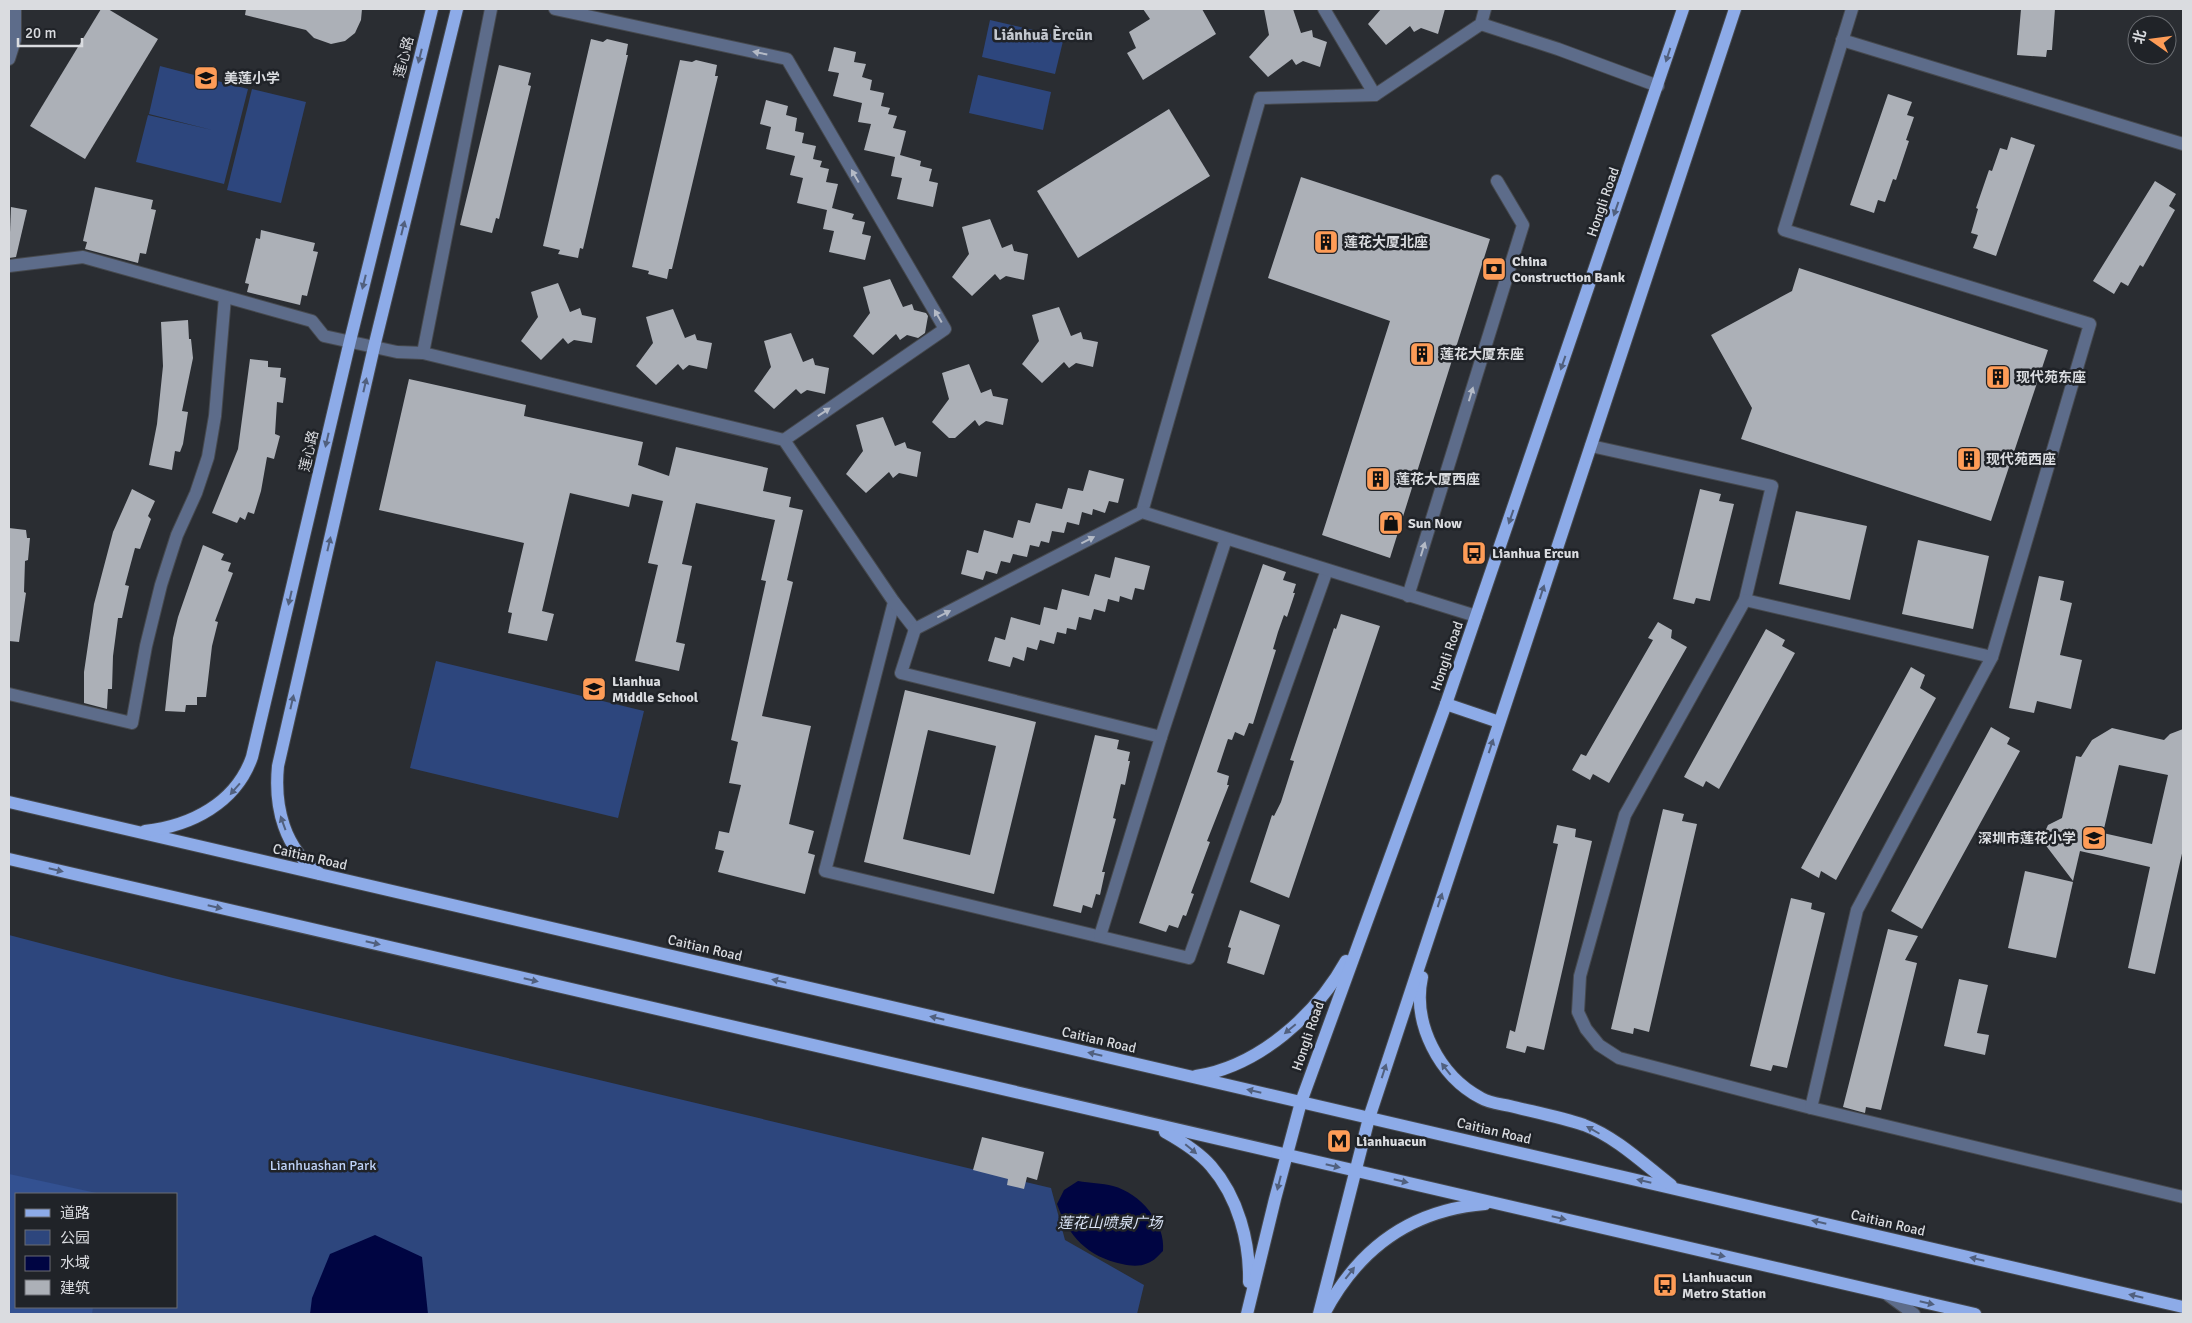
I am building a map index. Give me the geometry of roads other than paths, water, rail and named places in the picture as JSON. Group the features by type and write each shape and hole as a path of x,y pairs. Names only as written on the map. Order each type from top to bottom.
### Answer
{"main road":[{"name":"莲心路","path":"135,832 167,827 209,810 230,795 248,768 256,745 350,341 432,9"},
{"path":"322,875 305,860 285,829 278,809 277,773 374,347 457,9"},
{"name":"Hongli Road","path":"1248,1312 1286,1155 1301,1102 1446,704 1683,9"},
{"path":"1319,1314 1354,1170 1369,1118 1735,9"},
{"path":"1446,704 1499,722"},
{"name":"Caitian Road","path":"9,802 2183,1306"},
{"path":"9,859 1975,1314"},
{"path":"1190,1076 1216,1070 1248,1058 1294,1026 1330,986 1368,918"},
{"path":"1433,922 1419,992 1425,1030 1438,1058 1454,1079 1482,1099 1585,1126 1626,1149 1675,1189"},
{"path":"1149,1123 1182,1141 1211,1166 1227,1191 1243,1226 1250,1261 1248,1312"},
{"path":"1324,1314 1339,1288 1358,1262 1376,1244 1395,1232 1441,1213 1475,1204 1494,1203"}],"street":[{"path":"9,59 15,40 15,9"},
{"path":"423,353 491,9"},
{"path":"555,9 787,59 945,329 784,440"},
{"path":"1324,9 1375,95"},
{"path":"1339,96 1375,95 1481,24 1486,9"},
{"path":"1811,1108 1857,910 1992,657 2090,324 1784,230 1852,9"},
{"path":"1481,24 1558,49 1658,86"},
{"path":"1842,40 2183,144"},
{"path":"1142,512 1260,98 1375,95"},
{"path":"1408,596 1523,225 1497,181"},
{"path":"9,266 82,257 312,321 324,336 397,352 423,353 784,440 894,602 915,629"},
{"path":"9,694 132,723 146,646 161,585 177,535 196,493 208,457 215,416 225,297"},
{"path":"1591,446 1772,486 1745,600 1625,815 1580,976 1578,1012 1586,1028 1599,1045 1618,1058 1811,1108 2183,1197"},
{"path":"1161,736 901,673 915,629 1142,512 1476,616"},
{"path":"1100,936 1161,736 1226,539"},
{"path":"894,602 825,871 1189,958 1327,570"},
{"path":"1745,600 1992,657"},
{"path":"1883,1293 1900,1302 1914,1314"}],"water":[{"name":"莲花山喷泉广场","path":"1078,1181 1113,1186 1133,1195 1156,1220 1163,1240 1163,1251 1150,1262 1132,1266 1110,1261 1089,1250 1073,1235 1057,1204 1064,1190"},
{"path":"375,1235 422,1257 428,1314 310,1314 312,1298 330,1254"}],"place":[{"name":"美莲小学","path":"206,78"},
{"name":"莲花大厦北座","path":"1326,242"},
{"name":"China Construction Bank","path":"1494,269"},
{"name":"莲花大厦东座","path":"1422,354"},
{"name":"现代苑东座","path":"1998,377"},
{"name":"现代苑西座","path":"1969,459"},
{"name":"莲花大厦西座","path":"1378,479"},
{"name":"Sun Now","path":"1391,523"},
{"name":"Lianhua Ercun","path":"1474,553"},
{"name":"Lianhua Middle School","path":"594,689"},
{"name":"深圳市莲花小学","path":"2094,838"},
{"name":"Lianhuacun","path":"1339,1141"},
{"name":"Lianhuacun Metro Station","path":"1665,1285"}],"district":[{"name":"Liánhuā Èrcūn","path":"1043,35"}],"park label":[{"name":"Lianhuashan Park","path":"323,1165"}]}
